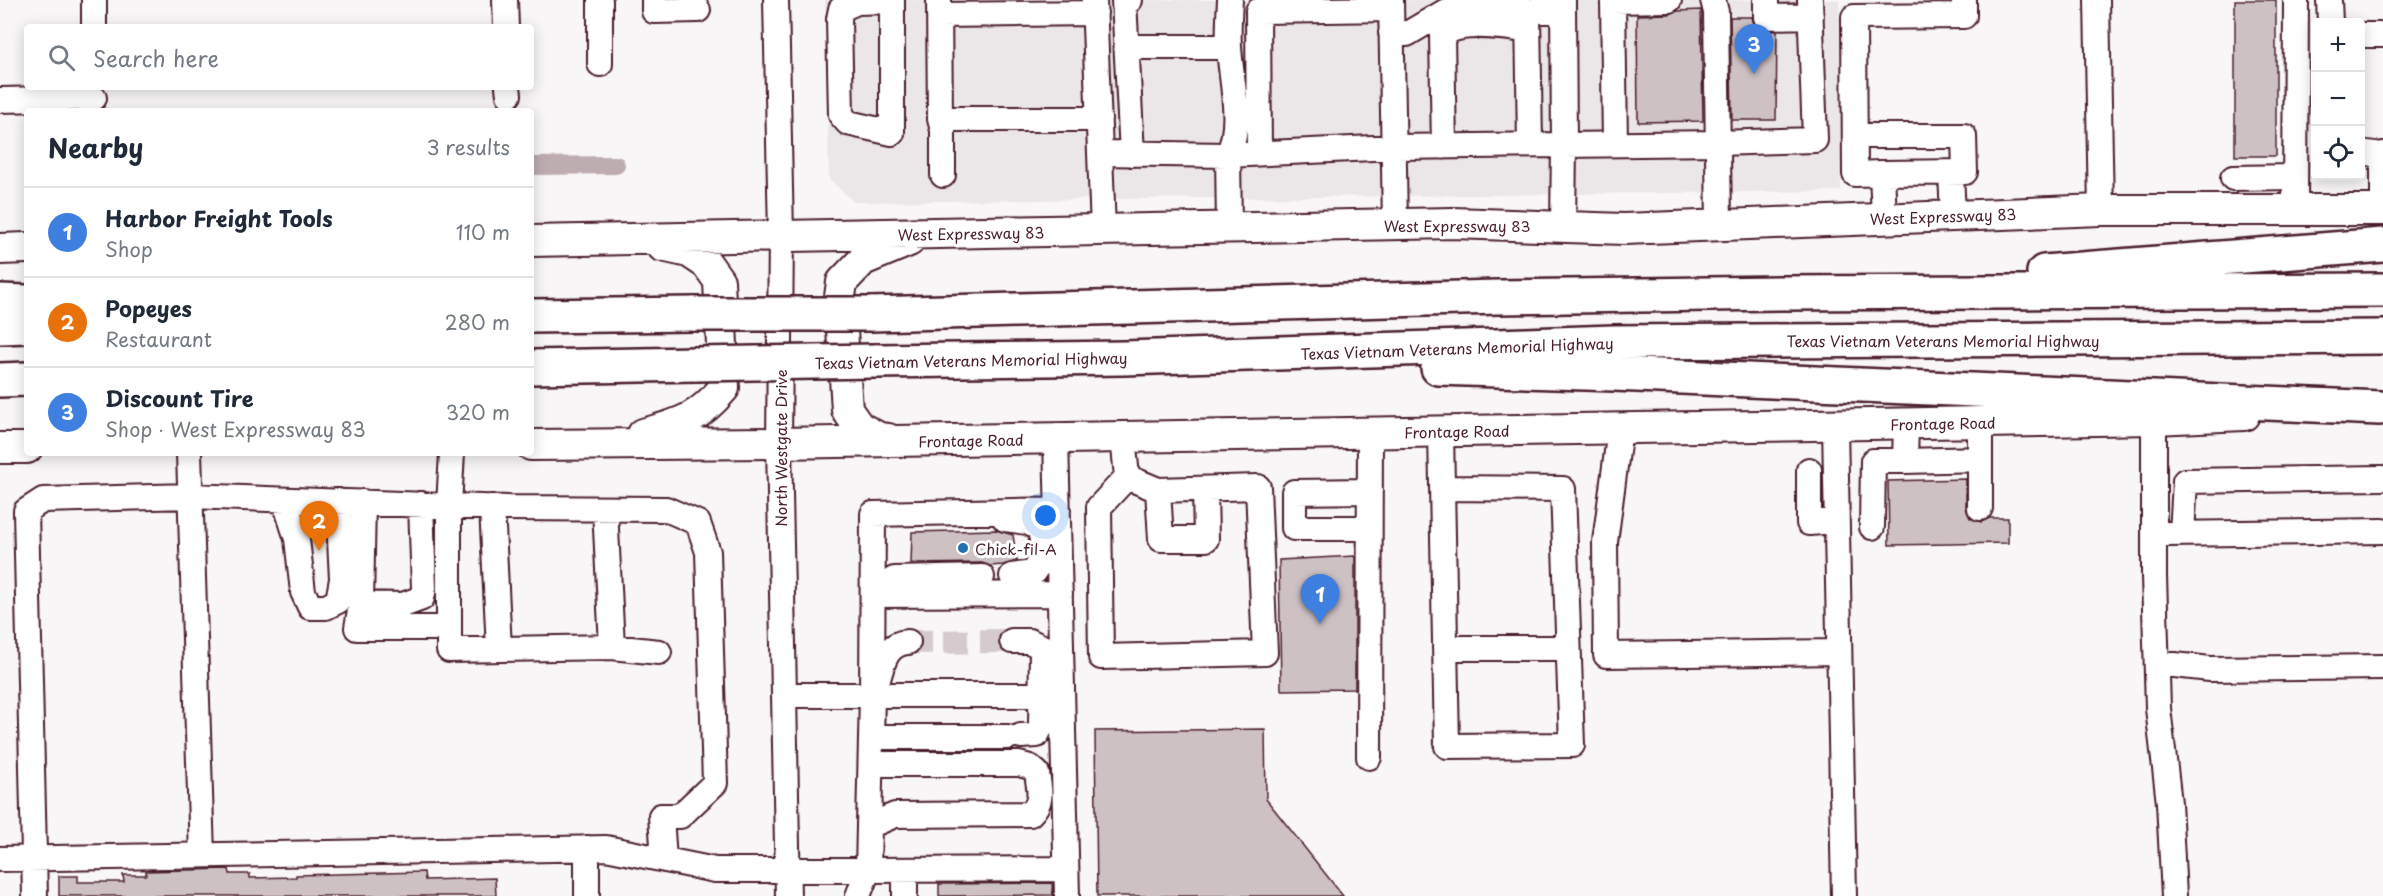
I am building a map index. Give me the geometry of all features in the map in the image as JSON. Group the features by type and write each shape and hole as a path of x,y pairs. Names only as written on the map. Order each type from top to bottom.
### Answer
{"highway":[{"path":"1779,293 2383,244"},
{"path":"534,316 871,314 1498,297 1779,293 2383,290"},
{"path":"0,301 24,302"},
{"path":"0,327 24,326"},
{"name":"Texas Vietnam Veterans Memorial Highway","path":"534,367 1125,358 1614,342 2383,337"},
{"path":"1125,358 1614,374 2381,408"},
{"path":"0,380 24,379"}],"main road":[{"name":"West Expressway 83","path":"534,241 1453,223 1624,229 2101,210 2383,210"},
{"path":"898,441 879,438 859,427 848,410 840,297 842,282 862,260 926,234"},
{"path":"606,444 680,423 707,408 724,388 719,281 707,264 689,252 635,240"},
{"path":"0,249 24,249"},
{"name":"Frontage Road","path":"534,445 1906,424 2154,419 2381,408"},
{"path":"0,448 24,448"}],"street":[{"path":"94,0 94,24"},
{"path":"505,0 506,24"},
{"path":"600,0 600,64"},
{"path":"654,0 654,11 698,10"},
{"name":"North Westgate Drive","path":"776,0 781,235 779,443 788,896"},
{"path":"1130,0 1124,0 1132,154"},
{"path":"1229,228 1228,155 1235,139 1232,73 1228,47 1230,0"},
{"path":"1615,144 1613,0 1669,0"},
{"path":"1713,0 1716,12 1719,225"},
{"path":"1100,153 1228,155 1394,147 1718,144 1815,140 1811,8 1766,17 1766,0"},
{"path":"1855,136 1964,136 1965,172 1855,174 1854,17 1964,16 1964,0"},
{"path":"2097,0 2101,210"},
{"path":"2295,210 2296,0"},
{"path":"2329,0 2330,18"},
{"path":"858,1 892,1 892,133 848,123 841,115 839,19 841,9 858,1"},
{"path":"1259,153 1258,11 1391,4 1395,224"},
{"path":"1444,147 1442,36 1448,30 1462,27 1528,20 1563,6 1563,227"},
{"path":"943,175 939,8 1094,7 1103,230"},
{"path":"1391,33 1407,34 1446,11 1528,20"},
{"path":"1528,20 1530,145"},
{"path":"2365,35 2383,35"},
{"path":"1126,47 1228,47"},
{"path":"0,100 94,99"},
{"path":"940,120 1099,119"},
{"path":"2375,154 2383,204"},
{"path":"1882,173 1884,218"},
{"path":"1951,173 1953,216"},
{"path":"2233,178 2295,177"},
{"path":"2154,419 2158,708 2173,849 2174,896"},
{"path":"1980,422 1980,508"},
{"path":"1905,461 1906,424"},
{"path":"1835,425 1844,896"},
{"path":"1620,429 1605,542 1606,655 1839,652"},
{"path":"1441,432 1442,488 1445,648 1447,746 1572,745 1563,489 1442,488"},
{"path":"1368,757 1370,433"},
{"path":"1124,437 1127,477 1099,507 1101,657 1265,653 1258,487 1158,490 1127,477"},
{"path":"1056,438 1067,896"},
{"path":"189,456 202,855"},
{"path":"452,456 449,505 450,650 612,647 659,652"},
{"path":"1872,527 1873,461 1980,459"},
{"path":"1809,470 1809,523 1836,521"},
{"path":"2182,534 2185,481 2383,478"},
{"path":"1158,490 1161,539 1206,539 1205,489"},
{"path":"1369,528 1293,528 1293,492 1370,491"},
{"path":"35,896 26,511 43,500 190,496 287,504 338,501 492,507 666,509 698,523 708,552 715,783 680,816 661,816 664,860"},
{"path":"287,504 297,539 303,592 310,607 326,607 338,601 342,579 338,501"},
{"path":"363,502 361,604 357,628 450,628"},
{"path":"361,604 403,605 422,598 424,588 421,504"},
{"path":"492,507 499,649"},
{"path":"605,509 612,647"},
{"path":"858,896 868,870 873,514 1058,510"},
{"path":"958,512 1026,522 1039,528 1043,537 1042,562 1033,573 1012,576"},
{"path":"2154,535 2383,531"},
{"path":"873,595 894,579 982,577"},
{"path":"873,595 1060,594"},
{"path":"871,737 1036,735 1041,727 1042,647 1029,641 1012,641"},
{"path":"872,695 891,648 899,642 908,642"},
{"path":"1445,648 1568,648"},
{"path":"2157,663 2210,669 2383,667"},
{"path":"784,695 1043,695"},
{"path":"1018,764 1032,757 1064,756"},
{"path":"869,826 895,814 1030,814 1037,808 1041,798 1037,773 1030,767 1018,764 871,764"},
{"path":"869,826 1065,823"},
{"path":"587,848 587,896"},
{"path":"0,859 606,848 715,870 1066,869"},
{"path":"905,870 905,896"}],"shaded area":[{"path":"825,0 1839,0 1841,191 854,202 829,179"}],"building":[{"path":"2235,0 2276,0 2276,156 2235,156"},
{"path":"1701,10 1703,121 1638,122 1637,15"},
{"path":"1730,17 1752,17 1754,25 1760,30 1777,31 1776,120 1732,120"},
{"path":"1966,479 1966,508 1970,518 1981,522 1989,518 2008,518 2008,543 1889,545 1888,481"},
{"name":"Chick-fil-A","path":"996,530 1013,535 1017,561 990,566 982,563 911,564 912,532"},
{"path":"1355,556 1355,689 1281,690 1279,560"},
{"path":"1265,729 1266,799 1343,896 1097,896 1095,731"},
{"path":"229,869 230,874 250,874 250,878 424,872 425,880 495,878 496,896 59,896 59,876 78,876 78,882 124,882 123,875 146,875 146,871"},
{"path":"1052,883 1053,895 939,896 939,884"}],"waterway":[{"path":"534,166 616,165"}],"tunnel":[{"path":"908,642 1012,641"}],"place":[{"name":"Discount Tire","path":"1754,74"},
{"name":"Chick-fil-A","path":"963,548"},
{"name":"Popeyes","path":"319,551"},
{"name":"Harbor Freight Tools","path":"1320,624"}]}
